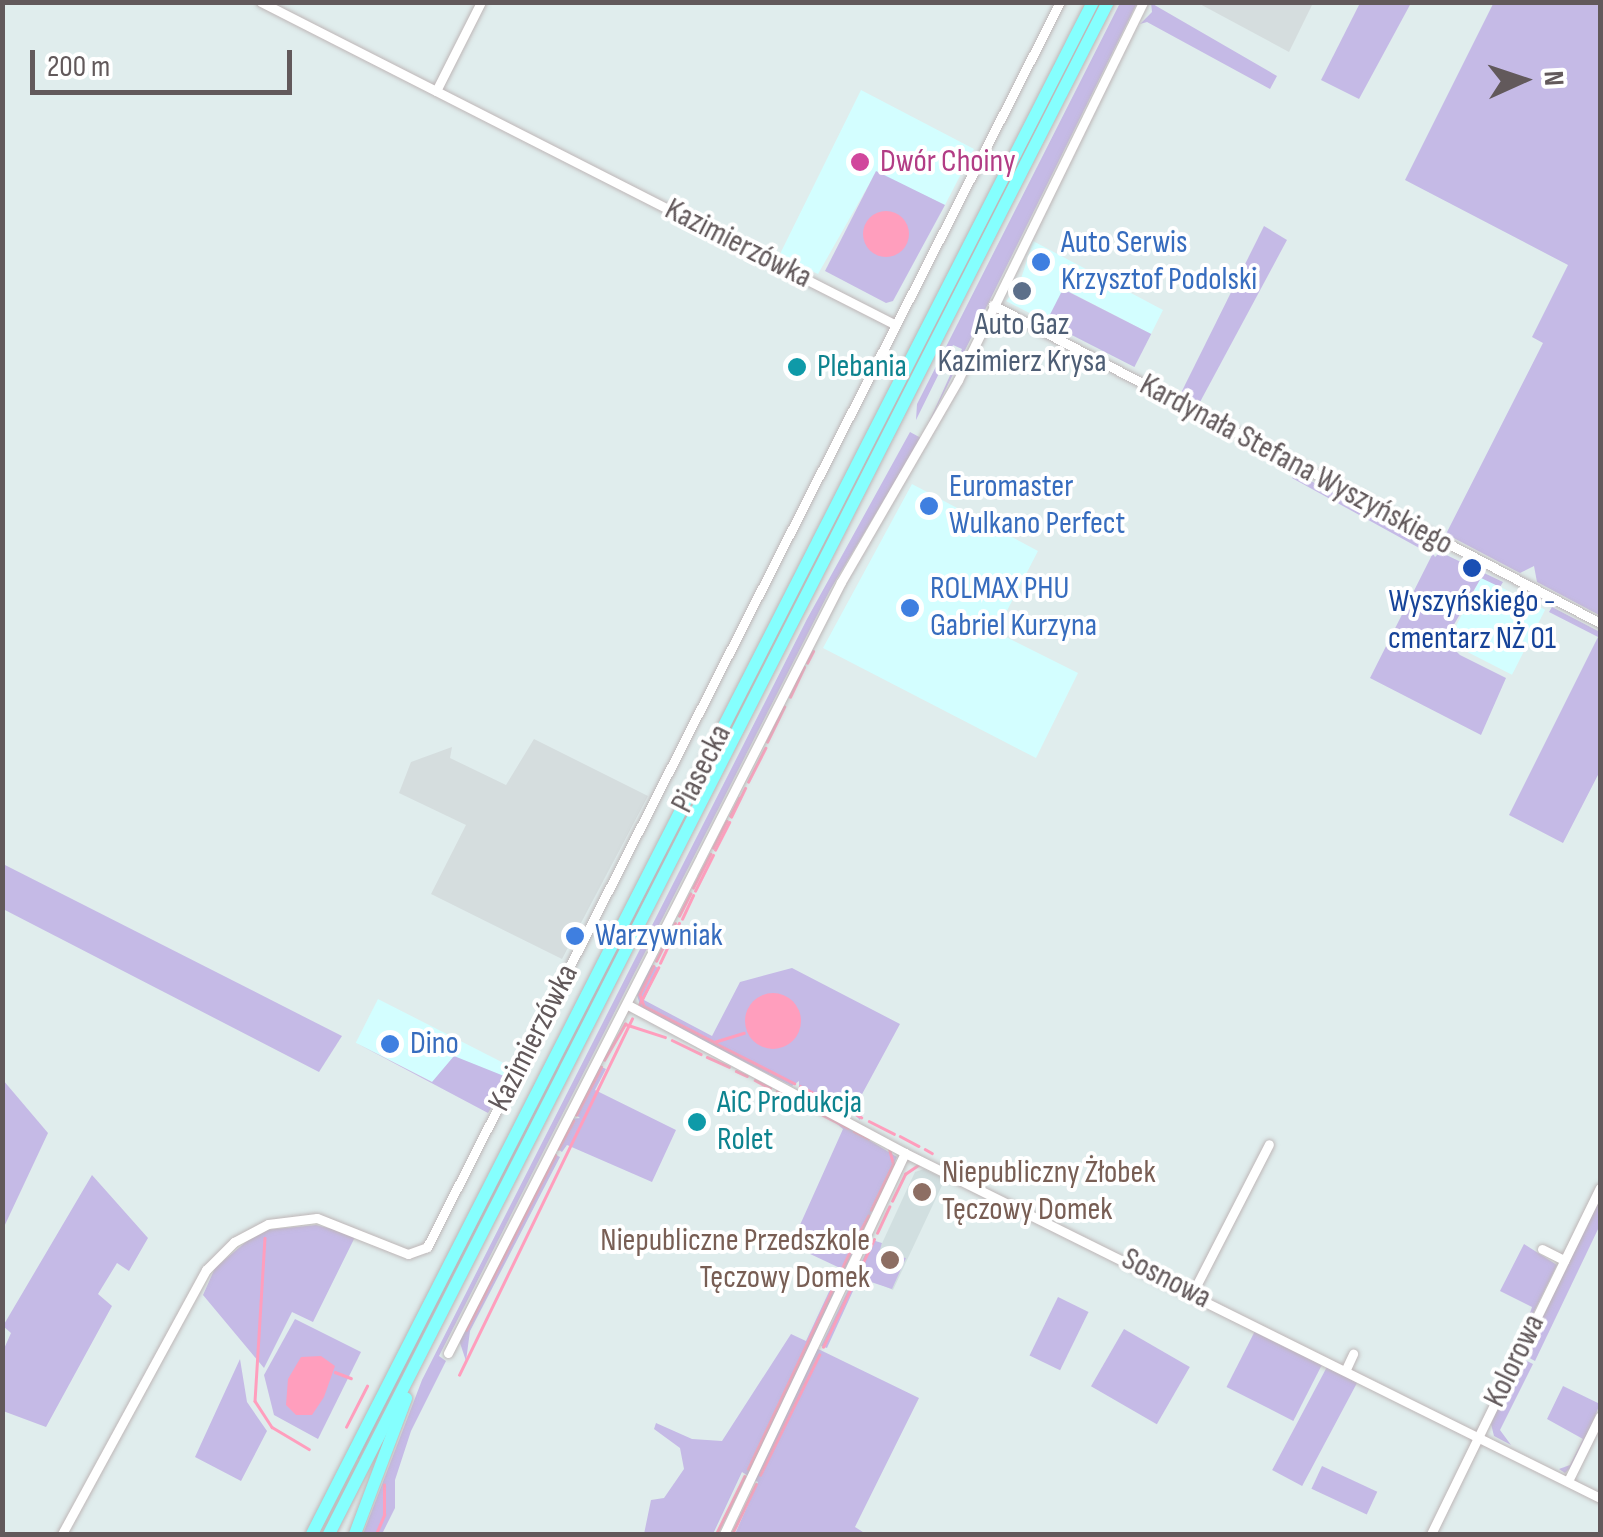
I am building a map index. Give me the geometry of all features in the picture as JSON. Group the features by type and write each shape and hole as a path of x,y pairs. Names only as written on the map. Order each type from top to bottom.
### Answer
{"highway":[{"name":"Piasecka","path":"312,1534 1093,2"},
{"name":"Piasecka","path":"328,1534 1108,2"},
{"path":"354,1534 441,1313"}],"street":[{"name":"Kazimierzówka","path":"62,1534 206,1270 234,1242 268,1224 317,1218 408,1254 422,1252 786,546 892,323 261,2"},
{"path":"436,91 481,2"},
{"path":"892,323 1060,2"},
{"path":"448,1354 841,582 945,404 1143,2"},
{"name":"Kardynała Stefana Wyszyńskiego","path":"993,305 1600,623"},
{"path":"1547,610 1552,600"},
{"name":"Sosnowa","path":"628,1005 904,1154 1193,1292 1600,1498"},
{"path":"1193,1292 1269,1144"},
{"path":"724,1534 904,1154"},
{"name":"Kolorowa","path":"1431,1534 1600,1188"},
{"path":"1542,1249 1564,1260"},
{"path":"1346,1369 1353,1354"},
{"path":"1568,1481 1600,1416"}],"shaded area":[{"path":"1494,2 1600,3 1599,615 1537,582 1534,566 1520,573 1446,534 1543,343 1532,337 1568,265 1405,180"},
{"path":"1120,3 1137,3 924,433 962,349 953,345 916,420 917,404"},
{"path":"1151,3 1277,76 1270,89 1147,22 1140,24 1152,12"},
{"path":"1198,3 1313,3 1289,52"},
{"path":"1360,3 1411,3 1359,99 1321,80"},
{"path":"861,90 974,149 945,205 876,172 818,274 779,256"},
{"path":"876,171 945,205 893,301 886,303 825,271"},
{"path":"886,211 902,218 909,234 902,250 886,257 870,250 863,234 870,218"},
{"path":"1264,226 1287,240 1200,402 1181,393"},
{"path":"1033,241 1163,310 1151,334 1064,289 1047,322 1006,301 1018,288"},
{"path":"1063,289 1151,334 1134,367 1046,322"},
{"path":"910,432 921,438 830,590 439,1356 446,1361 411,1431 395,1480 395,1508 382,1534 363,1534 422,1380 807,619"},
{"path":"1294,472 1427,543 1435,557 1440,552 1503,582 1500,587 1481,578 1445,640 1460,655 1506,678 1481,735 1370,678 1432,555 1292,478"},
{"path":"912,484 1038,551 996,632 1078,673 1036,758 823,648"},
{"path":"1481,577 1545,610 1512,675 1448,642"},
{"path":"1552,607 1600,632 1600,771 1563,843 1509,815 1598,637 1549,612"},
{"path":"534,739 648,796 562,959 431,894 466,825 399,793 411,762 452,747 450,758 506,785"},
{"path":"666,852 669,854 357,1458"},
{"path":"2,864 342,1036 319,1072 3,909"},
{"path":"651,965 659,968 644,1000 712,1036 740,982 792,968 900,1024 854,1109 863,1114 860,1120 845,1105 842,1111 830,1105 829,1096 824,1103 799,1089 799,1081 792,1086 641,1009 637,995"},
{"path":"773,993 793,1001 801,1021 793,1041 773,1049 753,1041 745,1021 753,1001"},
{"path":"378,999 508,1065 486,1109 356,1043"},
{"path":"356,1043 432,1082 454,1056 504,1076 506,1085 488,1113"},
{"path":"597,1065 606,1069 595,1090 676,1130 652,1182 567,1145 562,1152 555,1147 569,1119 580,1118 573,1113"},
{"path":"3,1080 48,1133 3,1229"},
{"path":"824,1113 897,1157 810,1345 919,1398 855,1527 866,1534 735,1534 758,1482 742,1472 713,1534 644,1534 651,1500 664,1498 684,1469 680,1448 654,1429 656,1423 692,1439 722,1441 791,1334 806,1341 840,1268 791,1245 843,1129"},
{"path":"552,1153 560,1157 470,1331 466,1361 458,1337"},
{"path":"924,1169 945,1179 893,1290 866,1278 915,1172"},
{"path":"92,1175 148,1238 129,1271 117,1263 98,1294 112,1306 46,1427 3,1411 3,1351 11,1333 3,1326"},
{"path":"1600,1195 1600,1225 1535,1361 1522,1354"},
{"path":"316,1225 356,1235 313,1322 292,1312 264,1368 203,1295 215,1268 247,1241 266,1230"},
{"path":"872,1240 882,1243 879,1253 906,1258 892,1289 859,1278 827,1348 821,1346"},
{"path":"1524,1244 1557,1265 1523,1334 1532,1307 1500,1291"},
{"path":"1058,1297 1089,1312 1060,1370 1030,1355"},
{"path":"295,1319 361,1352 318,1439 274,1415 264,1375"},
{"path":"1124,1329 1190,1367 1157,1424 1091,1386"},
{"path":"1256,1329 1323,1363 1293,1421 1226,1387"},
{"path":"321,1356 335,1366 324,1397 312,1415 296,1415 286,1405 288,1379 301,1357"},
{"path":"1521,1358 1533,1364 1500,1430 1511,1445 1494,1436 1491,1424"},
{"path":"240,1359 247,1402 267,1431 241,1481 195,1457"},
{"path":"1328,1365 1358,1381 1302,1486 1272,1470"},
{"path":"1563,1386 1600,1404 1585,1440 1571,1467 1565,1473 1559,1469 1570,1465 1583,1439 1547,1419"},
{"path":"1322,1466 1377,1492 1367,1514 1311,1489"}],"waterway":[{"path":"807,663 813,651"},
{"path":"790,697 804,667"},
{"path":"767,742 784,707"},
{"path":"748,782 765,748"},
{"path":"731,817 745,788"},
{"path":"730,816 739,798"},
{"path":"713,848 727,821"},
{"path":"715,850 729,822"},
{"path":"693,888 710,854"},
{"path":"695,891 713,855"},
{"path":"679,916 690,894"},
{"path":"682,919 693,895"},
{"path":"656,961 675,923"},
{"path":"660,963 679,923"},
{"path":"654,966 640,995 644,1006 714,1042 744,1033"},
{"path":"639,1005 658,968"},
{"path":"459,1375 632,1019"},
{"path":"604,1060 625,1024 665,1037"},
{"path":"672,1040 701,1054"},
{"path":"715,1043 794,1083"},
{"path":"707,1057 729,1067"},
{"path":"576,1115 601,1067"},
{"path":"736,1071 747,1076"},
{"path":"755,1080 770,1088"},
{"path":"800,1086 826,1099"},
{"path":"777,1091 795,1100"},
{"path":"832,1102 843,1108"},
{"path":"803,1105 816,1111"},
{"path":"850,1111 861,1117"},
{"path":"823,1115 848,1128"},
{"path":"558,1149 573,1121"},
{"path":"869,1121 894,1134"},
{"path":"854,1131 868,1138"},
{"path":"900,1136 919,1146"},
{"path":"871,1210 893,1164 889,1149"},
{"path":"925,1149 932,1153"},
{"path":"466,1330 555,1155"},
{"path":"892,1201 905,1174 920,1164"},
{"path":"877,1233 889,1207"},
{"path":"856,1239 868,1216"},
{"path":"265,1238 255,1401 272,1427 309,1449"},
{"path":"823,1347 874,1239"},
{"path":"748,1469 853,1245"},
{"path":"760,1475 819,1355"},
{"path":"335,1372 351,1378"},
{"path":"346,1427 367,1386"},
{"path":"716,1534 744,1477"},
{"path":"732,1534 756,1484"},
{"path":"376,1534 384,1515 384,1485"}],"place":[{"name":"Dwór Choiny","path":"860,162"},
{"name":"Auto Serwis Krzysztof Podolski","path":"1041,262"},
{"name":"Auto Gaz Kazimierz Krysa","path":"1022,291"},
{"name":"Plebania","path":"797,367"},
{"name":"Euromaster Wulkano Perfect","path":"929,506"},
{"name":"Wyszyńskiego - cmentarz NŻ 01","path":"1472,568"},
{"name":"ROLMAX PHU Gabriel Kurzyna","path":"910,608"},
{"name":"Warzywniak","path":"575,936"},
{"name":"Dino","path":"390,1044"},
{"name":"AiC Produkcja Rolet","path":"697,1122"},
{"name":"Niepubliczny Żłobek Tęczowy Domek","path":"922,1192"},
{"name":"Niepubliczne Przedszkole Tęczowy Domek","path":"890,1260"}]}
